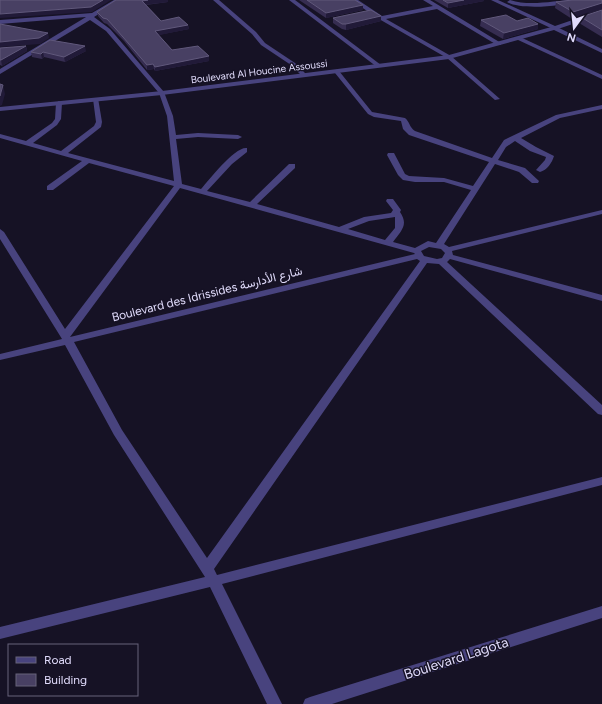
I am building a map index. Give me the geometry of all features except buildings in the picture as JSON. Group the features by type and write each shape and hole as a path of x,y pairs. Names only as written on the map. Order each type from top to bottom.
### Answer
{"street":[{"path":"0,72 118,0"},
{"path":"216,0 254,33 263,44 289,61 304,76"},
{"path":"292,0 379,66"},
{"path":"354,0 381,18 449,57 497,100"},
{"path":"427,0 499,44"},
{"path":"494,0 602,50"},
{"path":"507,0 515,4 527,6 573,0"},
{"path":"381,18 439,7"},
{"path":"364,13 372,12"},
{"name":"Boulevard Al Houcine Assoussi","path":"0,109 162,93 449,57 555,28 602,12"},
{"path":"0,22 93,16 108,30 162,93 170,116 178,186 66,339"},
{"path":"322,22 329,20"},
{"path":"518,38 602,77"},
{"path":"27,48 41,47"},
{"path":"337,72 370,113 404,119 407,129 412,133 522,170 535,181"},
{"path":"63,153 97,127 99,122 96,99"},
{"path":"28,143 55,124 58,118 59,103"},
{"path":"439,245 493,161 507,142 558,116 602,107"},
{"path":"0,136 387,243 420,256 445,256 602,298"},
{"path":"173,137 238,137"},
{"path":"516,138 533,149 550,156 549,160 540,170"},
{"path":"202,192 229,162 244,150"},
{"path":"391,155 402,175 406,178 415,180 444,180 475,189"},
{"path":"50,188 88,160"},
{"path":"251,206 292,166"},
{"path":"387,243 399,228 400,218 396,212 397,210 390,201"},
{"path":"339,230 356,222 394,215 396,212"},
{"path":"445,256 602,212"},
{"path":"0,232 66,339 118,432 207,568 275,704"},
{"path":"207,568 420,256 422,245 439,245"},
{"path":"439,245 445,256 602,411"},
{"name":"Boulevard des Idrissides شارع الأدارسة","path":"0,357 66,339 420,256"},
{"path":"0,633 213,581 602,482"},
{"name":"Boulevard Lagota","path":"310,704 602,612"}]}
